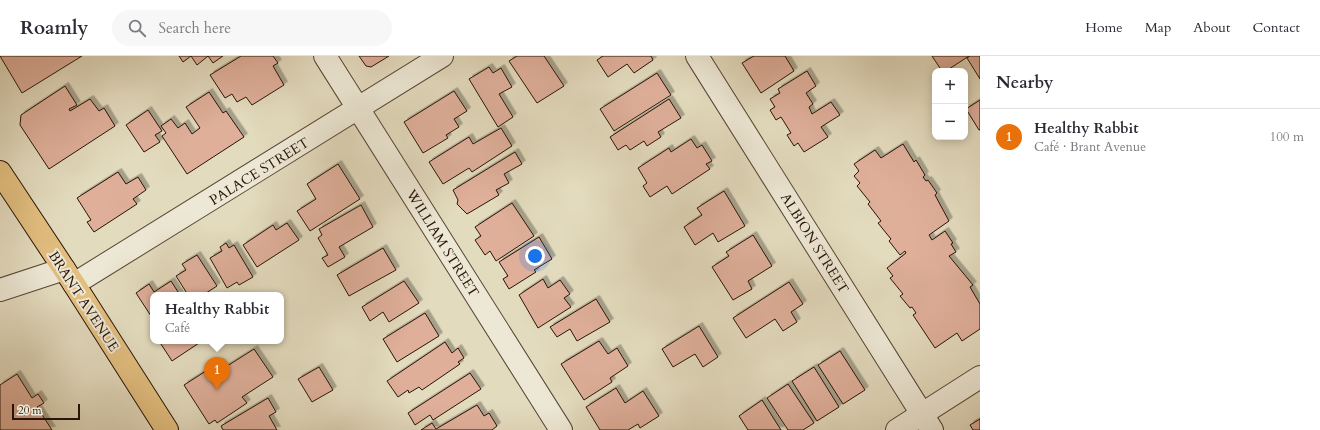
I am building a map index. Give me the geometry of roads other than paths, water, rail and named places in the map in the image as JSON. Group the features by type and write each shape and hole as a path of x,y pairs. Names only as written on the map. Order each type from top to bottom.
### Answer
{"main road":[{"name":"BRANT AVENUE","path":"0,172 69,276 167,430"}],"street":[{"name":"WILLIAM STREET","path":"325,56 561,430"},
{"name":"PALACE STREET","path":"0,290 69,276 359,109 442,56"},
{"name":"ALBION STREET","path":"697,56 927,422"},
{"path":"896,430 927,422 980,377"}],"place":[{"name":"Healthy Rabbit","path":"217,390"}]}
